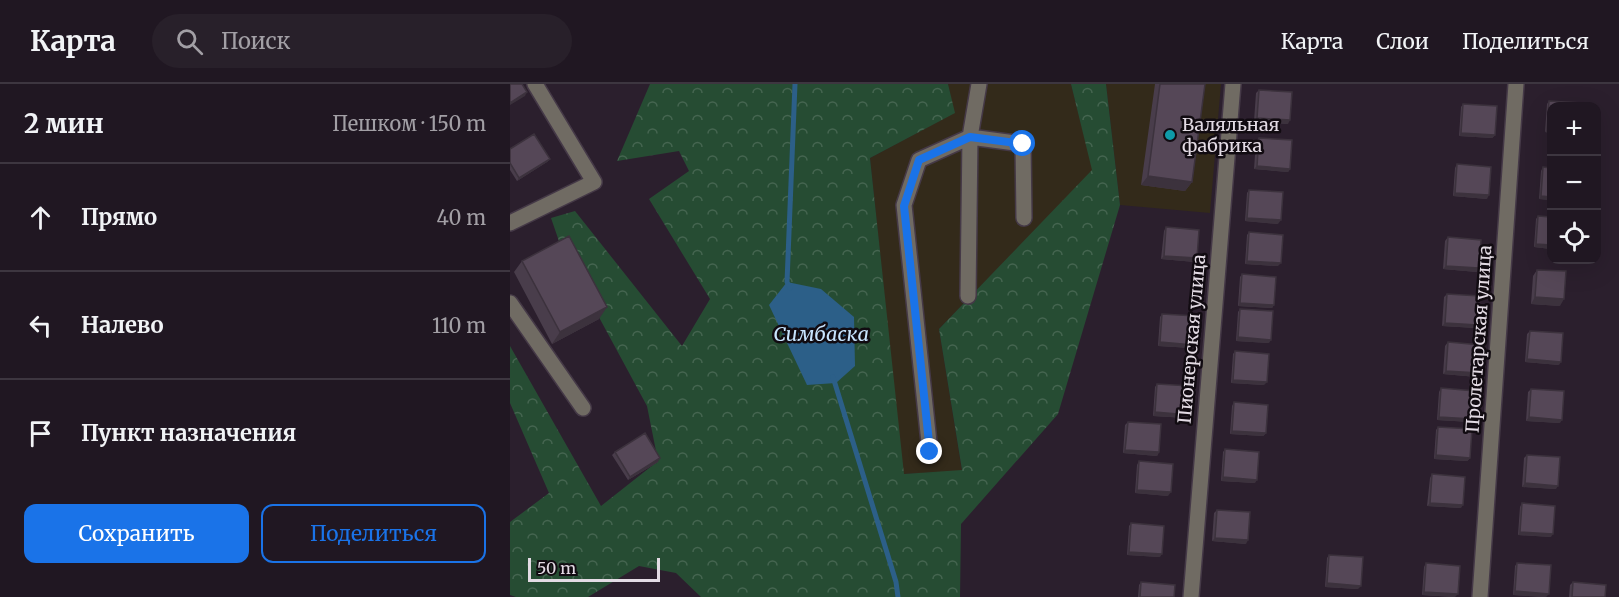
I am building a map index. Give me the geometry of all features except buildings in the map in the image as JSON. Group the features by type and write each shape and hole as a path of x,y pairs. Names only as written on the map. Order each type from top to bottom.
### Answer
{"street":[{"path":"510,223 594,182 534,84"},
{"path":"968,296 970,137 979,84"},
{"name":"Пионерская улица","path":"1191,597 1233,84"},
{"name":"Пролетарская улица","path":"1480,597 1516,84"},
{"path":"930,452 904,206 919,160 970,137 1023,144 1024,218"},
{"path":"510,303 583,408"}],"shaded area":[{"path":"948,84 1071,84 1093,170 939,329 962,471 903,474 870,158 954,113"},
{"path":"1106,84 1221,84 1210,213 1120,205"}],"green space":[{"path":"650,84 948,84 955,113 870,158 904,474 962,470 939,329 1092,170 1071,84 1106,84 1120,205 1058,414 961,524 960,597 701,597 676,573 639,566 588,597 516,597 510,595 510,522 549,493 510,403 510,346 601,506 658,461 647,406 561,247 551,218 575,211 682,346 710,299 649,199 689,171 679,151 617,161"}],"water":[{"name":"Симбаска","path":"787,282 821,289 854,317 855,366 836,383 807,385 769,305"}],"waterway":[{"path":"790,288 787,282 795,84"},
{"path":"833,377 896,582 898,597"}],"place":[{"name":"Валяльная фабрика","path":"1170,135"}],"route":[{"path":"930,452 904,206 919,160 970,137 1023,144"}]}
